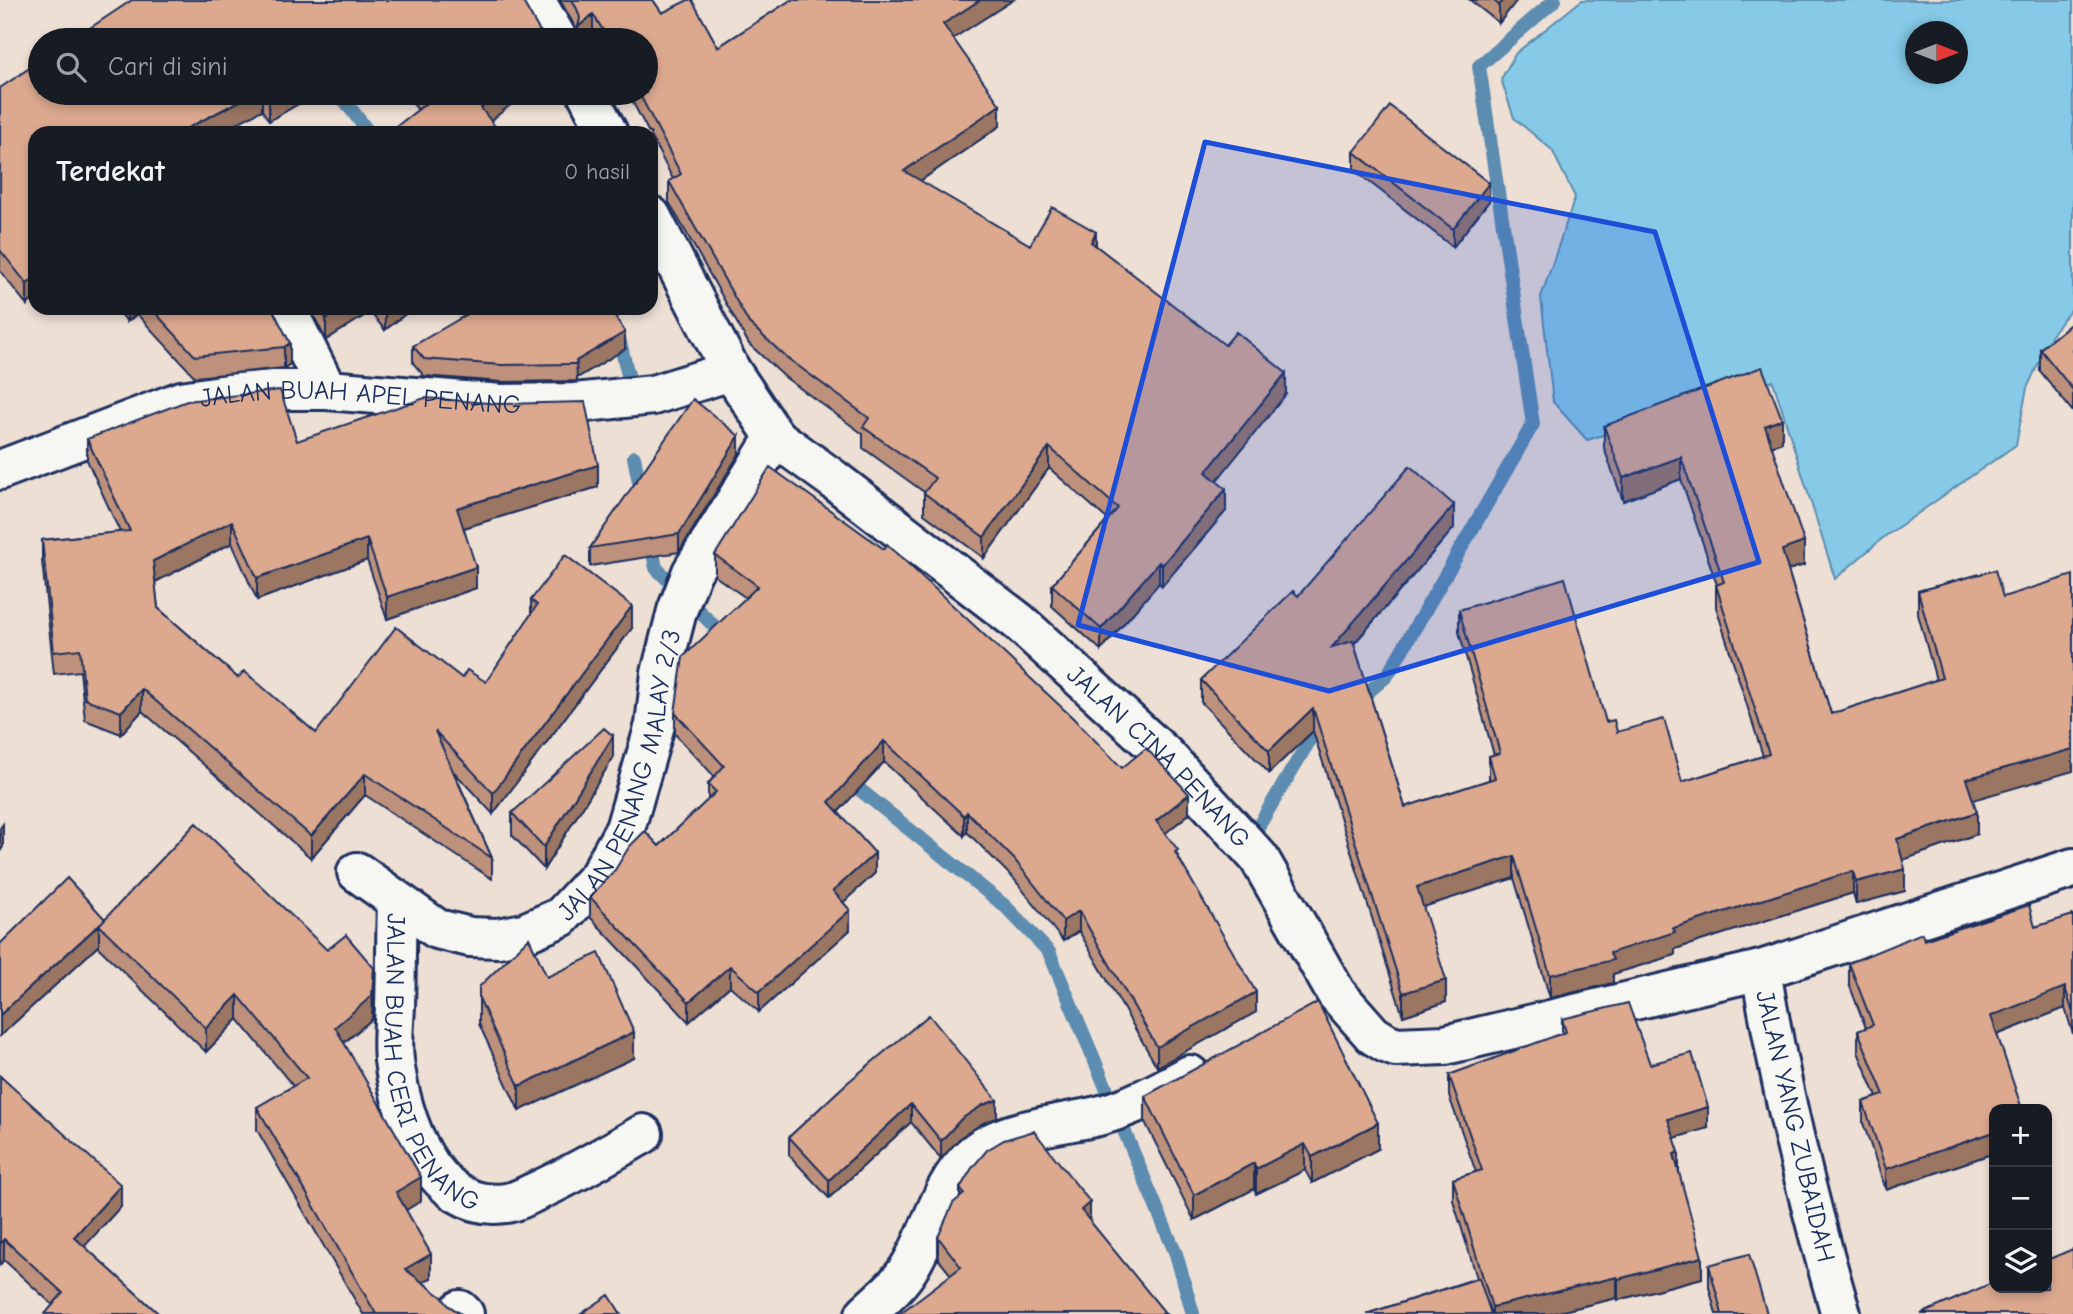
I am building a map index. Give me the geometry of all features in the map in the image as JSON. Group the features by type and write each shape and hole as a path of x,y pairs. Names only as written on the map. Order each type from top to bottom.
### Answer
{"street":[{"path":"535,0 551,28"},
{"path":"593,105 604,126"},
{"name":"JALAN CINA PENANG","path":"658,229 732,371 775,437 1019,622 1165,755 1259,858 1336,993 1374,1035 1396,1047 1445,1045 1761,970"},
{"path":"290,315 327,390"},
{"name":"JALAN BUAH APEL PENANG","path":"0,470 181,401 274,390 327,390 501,404 575,403 653,395 732,371"},
{"name":"JALAN PENANG MALAY 2/3","path":"358,872 437,929 470,937 498,939 524,933 561,917 599,876 625,829 655,725 661,673 677,611 692,572 775,437"},
{"name":"JALAN YANG ZUBAIDAH","path":"1841,1314 1784,1090 1761,970 2073,868"},
{"name":"JALAN BUAH CERI PENANG","path":"397,901 393,1058 402,1104 419,1147 438,1177 452,1191 472,1201 489,1205 509,1203 564,1179 643,1134"},
{"path":"1301,1013 1336,993"},
{"path":"865,1314 898,1284 911,1266 937,1206 954,1177 973,1155 995,1141 1100,1115 1148,1097 1220,1058"}],"highlighted area":[{"path":"1205,142 1655,232 1759,562 1329,691 1078,625"}],"water":[{"path":"1582,0 2073,0 2073,307 2053,332 2027,388 2016,445 1884,537 1835,579 1773,381 1587,440 1553,402 1541,297 1575,197 1552,150 1514,118 1501,79 1516,53"}],"building":[{"path":"132,0 522,0 538,28 90,28"},
{"path":"572,0 653,0 662,13 692,0 718,47 791,0 980,0 943,24 1000,105 904,171 1030,245 1052,207 1096,232 1091,242 1225,345 1236,332 1286,373 1206,472 1226,489 1162,565 1159,562 1101,629 1052,585 1118,508 1049,447 984,537 924,493 935,478 863,427 869,418 786,357 749,323 669,181 681,174 645,105 658,105 658,28 602,28 593,14 578,27 580,18"},
{"path":"28,69 28,105 232,105 191,126 28,126 27,284 0,250 0,88"},
{"path":"424,105 485,105 481,108 495,126 397,126"},
{"path":"1390,106 1489,183 1453,229 1354,152"},
{"path":"157,315 276,315 290,343 284,347 195,356"},
{"path":"466,315 614,315 625,332 576,361 577,364 502,365 424,359 413,346"},
{"path":"2073,322 2073,390 2040,349"},
{"path":"1762,367 1782,419 1765,426 1804,542 1782,550 1831,714 1942,678 1918,591 1995,570 2003,597 2073,575 2073,749 1966,779 1977,812 1897,839 1905,869 1856,882 1853,871 1673,928 1675,932 1610,953 1613,960 1550,975 1514,856 1417,887 1446,980 1403,993 1313,708 1269,751 1201,680 1293,591 1298,596 1410,466 1454,505 1332,647 1353,641 1405,807 1495,778 1489,756 1500,753 1459,610 1565,578 1606,722 1614,720 1617,732 1664,719 1682,782 1769,754 1716,585 1724,582 1681,457 1623,478 1604,426"},
{"path":"280,390 297,441 425,398 501,404 585,402 598,465 457,508 476,567 387,597 367,539 257,578 232,521 153,561 158,608 238,678 244,671 316,733 396,627 462,678 467,670 486,682 537,605 531,600 565,555 632,606 493,793 435,731 492,858 365,774 311,836 142,689 121,712 85,699 80,649 54,652 42,540 130,531 87,439 187,401"},
{"path":"693,399 739,436 679,534 590,548"},
{"path":"770,467 884,549 887,544 1072,717 1122,768 1146,748 1181,785 1189,794 1156,821 1178,850 1175,852 1256,992 1157,1047 1079,911 1063,921 1014,859 967,812 964,816 884,741 829,802 875,853 833,891 850,910 759,992 730,966 689,1002 590,897 645,831 659,846 716,792 708,784 724,766 675,713 683,657 758,586 715,555"},
{"path":"604,728 613,736 544,847 512,813"},
{"path":"196,823 327,950 346,935 374,968 372,996 335,1027 421,1177 396,1192 431,1254 405,1269 461,1314 376,1314 257,1107 307,1078 238,995 206,1028 99,925"},
{"path":"67,878 105,919 0,1015 0,944"},
{"path":"2029,905 2035,927 2073,915 2073,1013 2065,987 1991,1016 2020,1104 1989,1104 1989,1134 1886,1169 1863,1102 1884,1095 1858,1031 1873,1025 1849,963 1922,933 1924,940"},
{"path":"529,938 547,977 599,953 634,1032 519,1086 479,998 479,987"},
{"path":"1318,1002 1378,1123 1312,1157 1305,1144 1256,1169 1254,1163 1194,1195 1145,1096"},
{"path":"1628,1003 1650,1064 1692,1053 1708,1107 1668,1119 1679,1152 1674,1154 1702,1257 1492,1307 1453,1179 1482,1170 1449,1075 1566,1032 1562,1019"},
{"path":"929,1015 997,1100 983,1105 961,1119 941,1141 911,1104 829,1180 789,1137 847,1083"},
{"path":"0,1076 121,1185 74,1237 159,1314 45,1314 63,1293 4,1239 0,1244"},
{"path":"1034,1131 1090,1202 1081,1210 1166,1314 899,1314 961,1267 938,1237 953,1203 964,1194 960,1188 972,1168 987,1150 1004,1140"},
{"path":"2073,1249 2073,1314 1921,1314 1989,1284 1989,1293 2052,1293 2052,1258"},
{"path":"1749,1254 1767,1314 1722,1314 1709,1265"},
{"path":"1479,1278 1491,1314 1366,1314"},
{"path":"609,1295 621,1314 581,1314"}],"waterway":[{"path":"1355,703 1387,676 1533,424 1479,66 1555,0"},
{"path":"348,105 364,126"},
{"path":"609,315 619,338 628,375"},
{"path":"634,457 642,497"},
{"path":"650,538 656,568 726,638"},
{"path":"1255,832 1311,738 1328,724"},
{"path":"844,777 1005,906 1049,952 1176,1254 1193,1314"}]}
